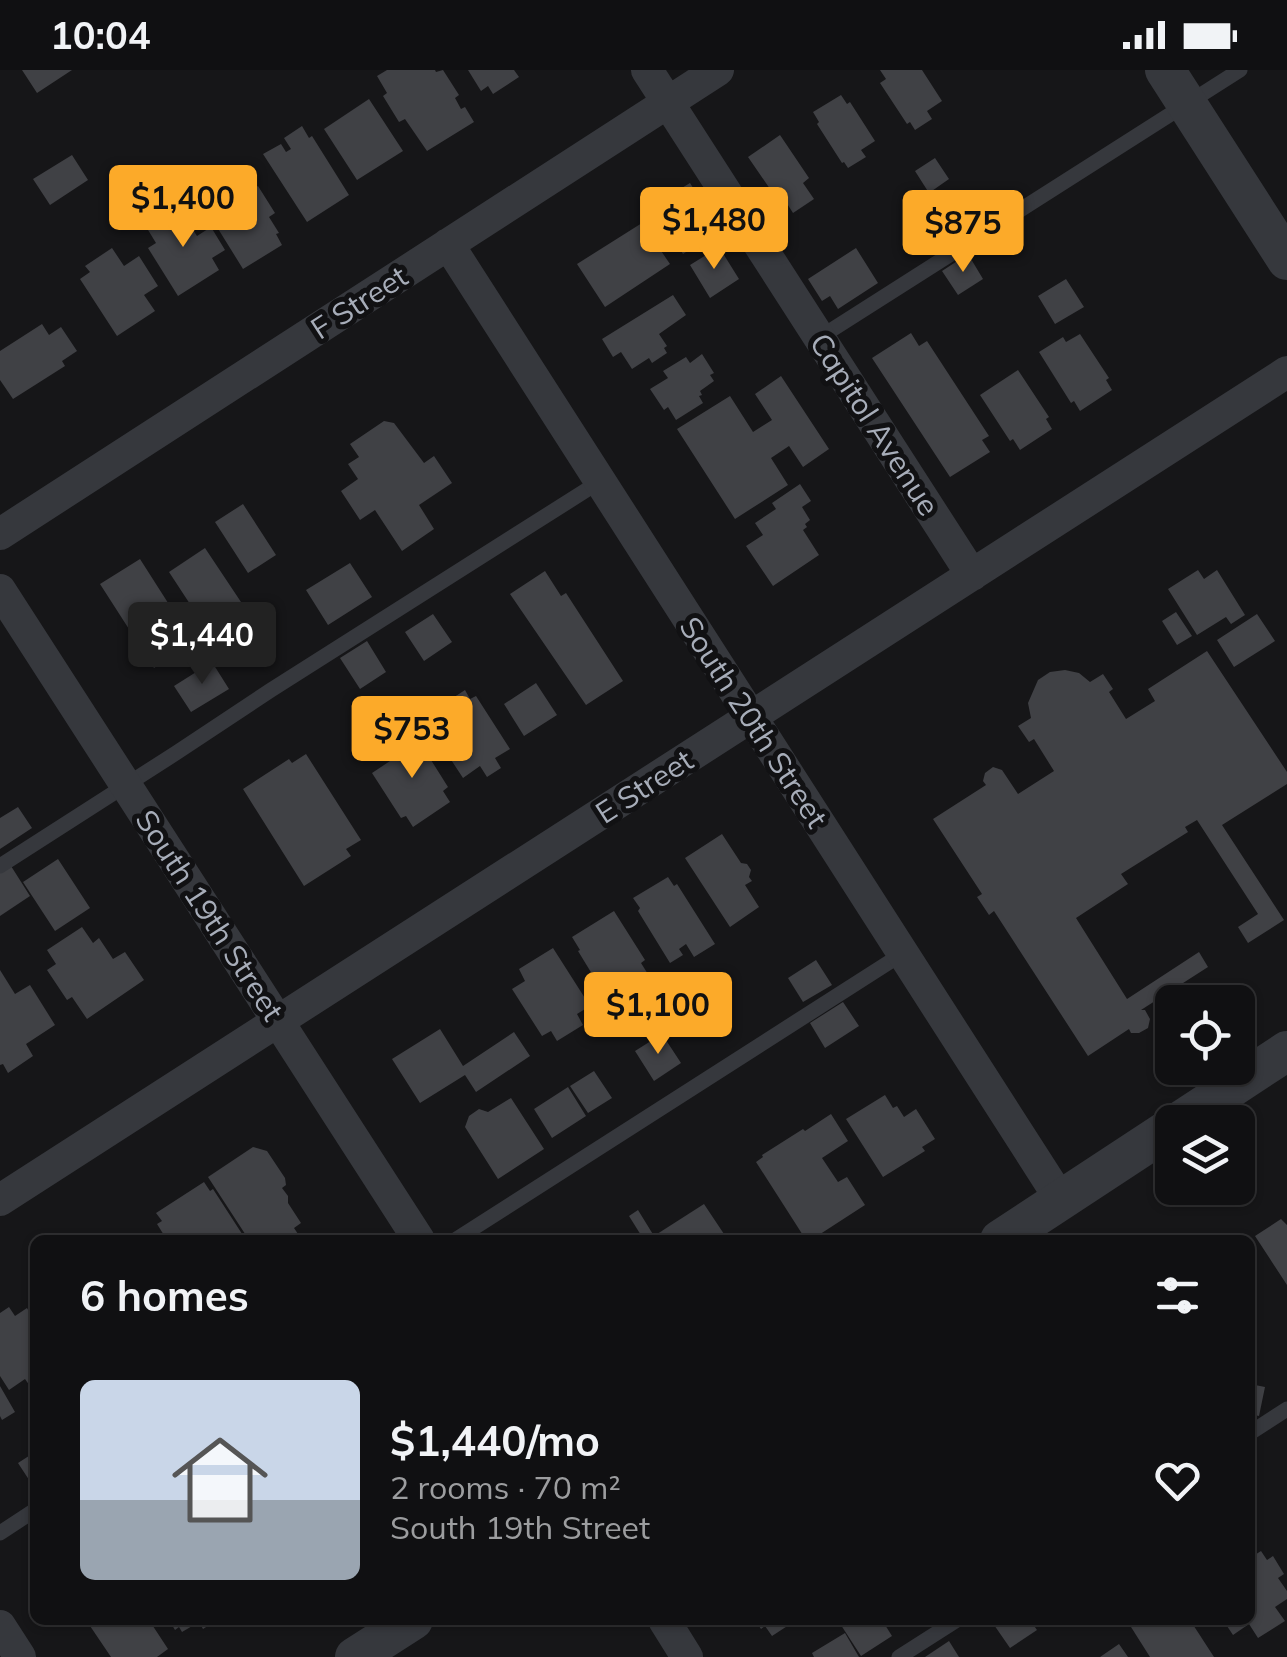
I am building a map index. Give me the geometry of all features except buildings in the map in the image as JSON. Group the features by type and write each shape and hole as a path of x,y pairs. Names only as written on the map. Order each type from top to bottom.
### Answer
{"street":[{"name":"Capitol Avenue","path":"647,70 972,576"},
{"name":"F Street","path":"0,534 718,70"},
{"path":"1164,70 1287,260"},
{"name":"South 20th Street","path":"448,244 1061,1200"},
{"name":"E Street","path":"0,1200 1287,372"},
{"name":"South 19th Street","path":"0,590 416,1235"},
{"path":"1205,1105 1287,1052"},
{"path":"1008,1235 1155,1138"},
{"path":"355,1657 404,1625"},
{"path":"667,1625 687,1657"},
{"path":"0,1626 20,1657"}],"lane":[{"path":"819,338 1240,70"},
{"path":"0,866 599,482"},
{"path":"463,1235 902,954"},
{"path":"1255,1429 1287,1409"},
{"path":"0,1533 30,1513"},
{"path":"899,1657 948,1625"}]}
